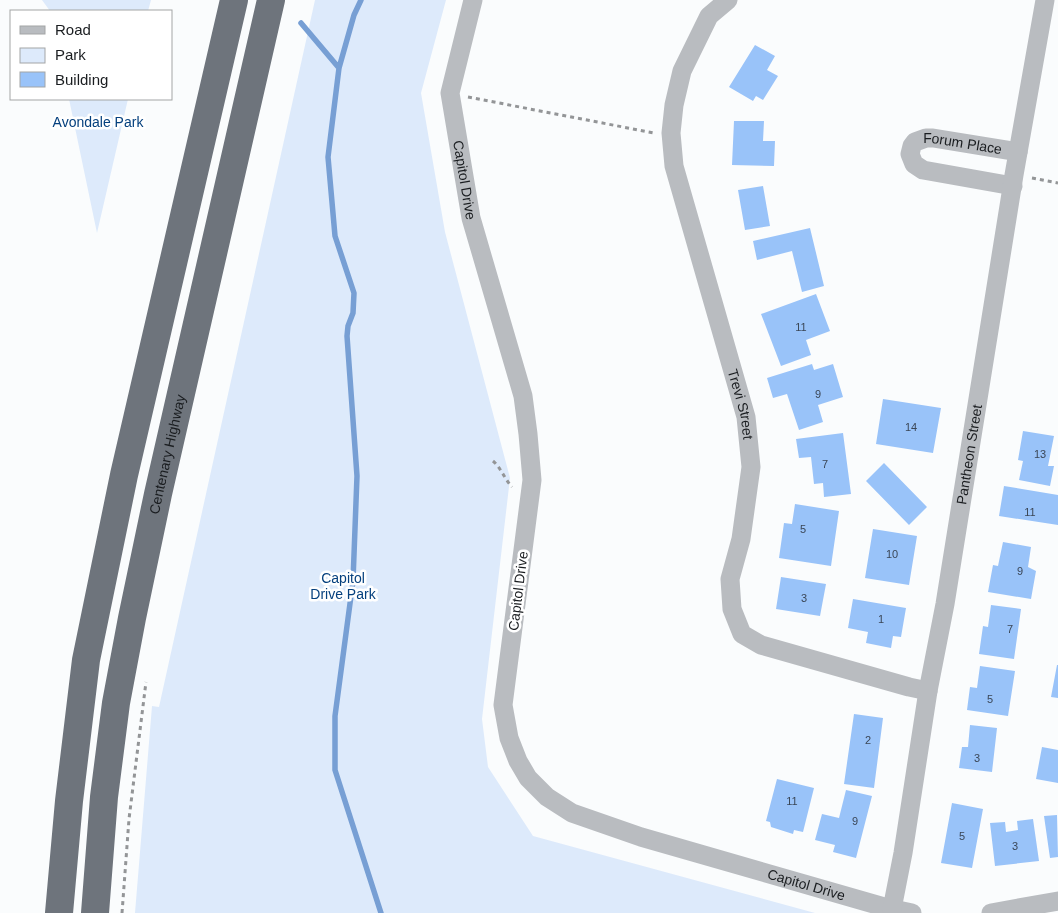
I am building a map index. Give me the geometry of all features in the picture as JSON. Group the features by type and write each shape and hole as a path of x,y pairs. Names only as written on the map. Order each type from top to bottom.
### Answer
{"highway":[{"path":"59,913 69,801 86,660 124,474 234,0"},
{"name":"Centenary Highway","path":"94,913 104,798 116,703 132,618 160,484 271,0"}],"street":[{"name":"Capitol Drive","path":"473,0 450,94 471,218 523,396 532,480 503,705 509,738 518,761 528,778 547,797 572,812 641,837 892,909 912,913"},
{"name":"Trevi Street","path":"728,0 709,16 682,71 674,105 671,133 674,166 746,417 751,467 741,539 730,579 732,609 742,634 761,645 908,687 928,690"},
{"name":"Pantheon Street","path":"892,909 928,690 947,594 1013,180 1045,0"},
{"name":"Forum Place","path":"1013,180 923,170 916,167 912,161 910,151 916,142 930,137 1018,152"},
{"path":"991,913 1058,900"}],"path":[{"path":"450,94 657,133"},
{"path":"1013,180 1058,183"},
{"path":"493,460 501,468 505,479 517,493"},
{"path":"122,913 129,819 147,678"}],"green space":[{"path":"42,0 151,0 148,10 49,10"},
{"name":"Capitol Drive Park","path":"315,0 446,0 421,93 445,232 510,478 482,719 488,767 533,836 815,913 135,913 152,706 159,707"},
{"name":"Avondale Park","path":"69,100 128,100 97,233"}],"building":[{"path":"755,45 775,56 767,70 778,76 763,100 756,96 753,101 729,87"},
{"path":"734,121 764,121 763,141 775,141 774,166 732,165"},
{"path":"763,186 770,226 745,230 738,190"},
{"path":"810,228 824,286 802,292 792,251 757,260 753,241"},
{"path":"816,294 830,331 806,340 811,355 781,366 761,314"},
{"path":"812,364 814,370 833,364 843,397 818,405 823,422 799,430 787,394 773,398 767,378"},
{"path":"883,399 941,408 933,453 876,444"},
{"path":"1023,431 1054,436 1048,466 1054,466 1050,486 1019,480 1023,461 1018,460"},
{"path":"843,433 851,494 824,497 823,483 814,484 811,457 799,458 796,439"},
{"path":"884,463 927,507 909,525 866,481"},
{"path":"1004,486 1058,495 1058,525 999,516"},
{"path":"795,504 839,511 831,566 779,558 784,523 792,524"},
{"path":"873,529 917,536 909,585 865,578"},
{"path":"1003,542 1031,547 1028,567 1036,571 1031,599 988,592 993,565 998,566"},
{"path":"781,577 826,584 820,616 776,609"},
{"path":"853,599 906,608 901,637 893,636 891,648 866,643 868,632 848,628"},
{"path":"991,605 1021,609 1014,659 979,654 983,626 988,627"},
{"path":"1058,665 1058,698 1051,697"},
{"path":"980,666 1015,671 1008,716 967,710 970,687 977,688"},
{"path":"854,714 883,718 874,788 844,784"},
{"path":"970,725 997,728 992,772 959,768 962,747 968,747"},
{"path":"1042,747 1058,750 1058,783 1036,779"},
{"path":"777,779 814,788 803,832 794,830 793,834 771,827 770,822 766,821"},
{"path":"846,790 872,796 856,858 833,852 835,845 815,840 822,814 839,818"},
{"path":"952,803 983,809 972,868 941,863"},
{"path":"1057,815 1058,857 1050,858 1044,816"},
{"path":"1033,819 1039,861 995,866 990,823 1005,822 1006,832 1018,830 1017,821"}],"waterway":[{"path":"361,0 354,15 339,68 328,157 335,236 354,293 353,313 348,326 347,336 357,476 353,581 335,716 335,770 381,913"},
{"path":"301,23 339,68"}]}
